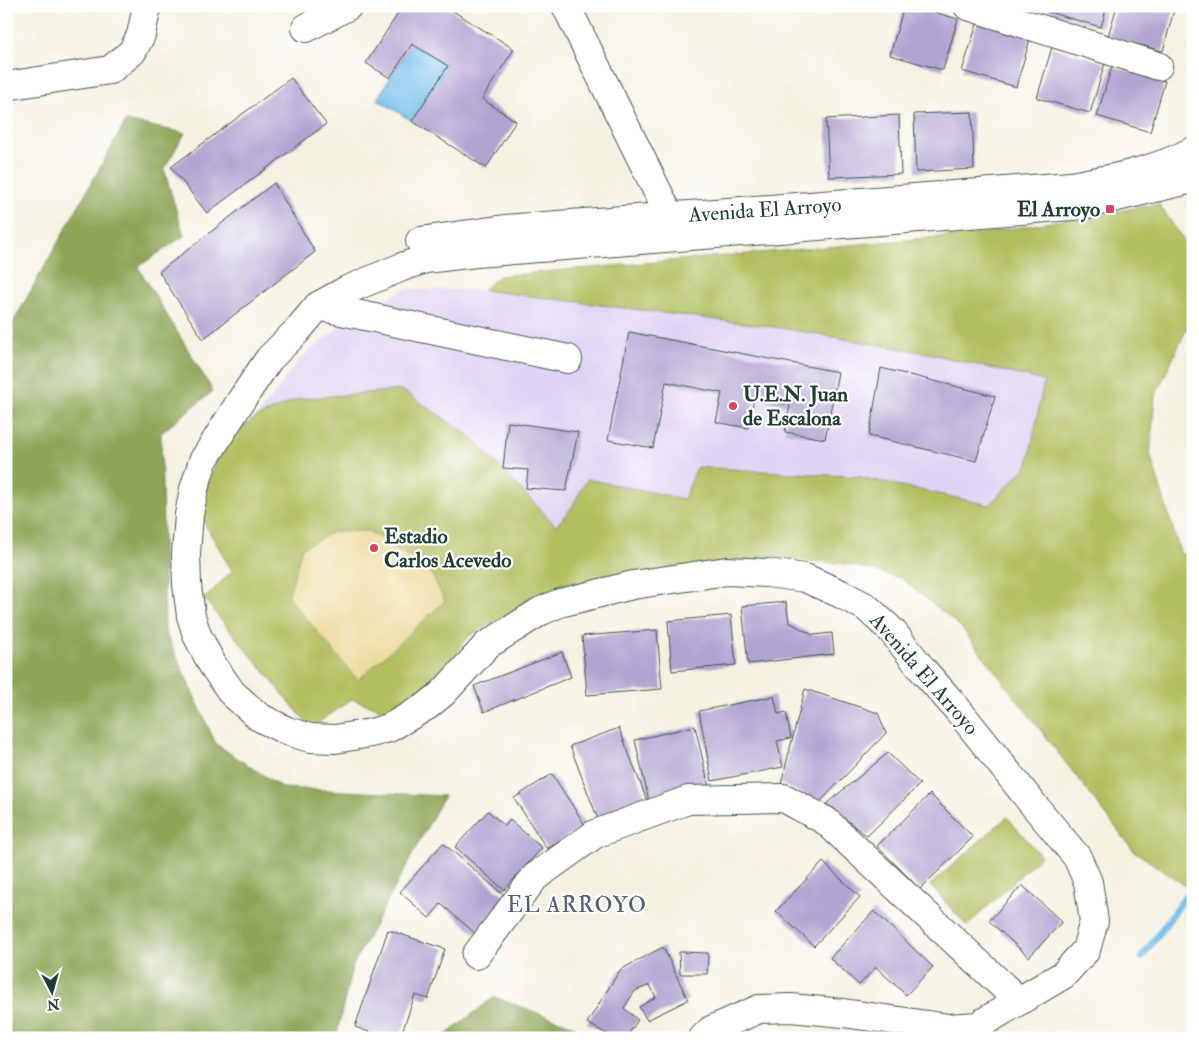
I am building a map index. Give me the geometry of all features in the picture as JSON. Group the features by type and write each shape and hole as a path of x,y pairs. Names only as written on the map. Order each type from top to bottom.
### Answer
{"street":[{"path":"6,86 110,70 132,52 141,35 147,6"},
{"path":"306,28 348,6"},
{"path":"566,6 676,227"},
{"path":"968,6 1158,66"},
{"name":"Avenida El Arroyo","path":"676,227 1071,186 1113,179 1162,164 1193,151"},
{"name":"Avenida El Arroyo","path":"703,1038 711,1030 759,1009 791,1008 843,1013 949,1028 977,1026 1063,975 1086,950 1094,921 1088,882 1077,857 892,631 866,607 805,578 768,573 727,571 633,585 560,603 541,611 487,645 443,693 427,706 389,728 334,739 310,738 287,731 259,717 232,693 212,664 197,636 191,616 186,585 186,553 194,489 203,462 242,399 270,359 297,332 318,306 347,290 369,269 406,246 420,242 505,229 676,227 1084,205 1193,179"},
{"path":"318,306 568,359"},
{"path":"476,955 535,877 596,834 688,800 784,798 826,821 1020,1001"}],"shaded area":[{"name":"U.E.N. Juan de Escalona","path":"404,289 483,290 781,328 927,353 1044,381 1028,465 989,505 860,477 697,467 684,499 587,479 572,507 556,526 471,437 402,390 257,417 300,359 344,323"}],"green space":[{"path":"126,121 185,133 164,169 184,236 138,267 213,391 161,433 165,631 216,744 283,788 444,796 352,967 336,1038 6,1038 6,335"},
{"path":"1159,204 1193,254 1193,324 1189,324 1155,396 1150,454 1181,555 1193,553 1193,852 1190,889 1134,851 960,626 901,578 848,564 765,557 561,585 469,636 432,689 389,712 352,699 311,728 204,599 232,571 198,512 224,439 257,417 298,399 402,390 471,437 556,526 572,507 587,479 684,499 697,467 860,477 989,505 1028,465 1044,381 927,353 781,328 483,290 499,276 985,233"},
{"path":"1007,817 1041,856 967,926 930,885"},
{"path":"494,997 574,1026 580,1038 442,1038"}],"sand":[{"path":"368,531 429,569 445,601 358,680 288,597 302,548 333,532"}],"water":[{"path":"412,44 448,66 412,121 377,99"}],"building":[{"path":"403,6 445,6 514,49 482,99 516,121 486,168 412,121 448,66 412,44 390,78 366,63"},
{"path":"904,6 913,6 958,19 943,70 890,55"},
{"path":"1049,6 1107,6 1101,27 1048,12"},
{"path":"1117,6 1175,6 1163,51 1108,36"},
{"path":"978,21 1031,36 1016,87 962,71"},
{"path":"1052,47 1105,63 1090,113 1037,98"},
{"path":"1112,66 1165,81 1150,132 1097,116"},
{"path":"291,78 326,124 207,213 171,167"},
{"path":"972,112 974,169 916,172 914,114"},
{"path":"899,115 901,174 829,177 826,119"},
{"path":"274,183 315,252 203,339 159,272"},
{"path":"629,332 838,372 825,439 785,432 790,405 754,398 748,428 716,422 722,393 666,382 653,448 608,440"},
{"path":"881,368 995,396 976,461 869,436"},
{"path":"508,422 578,432 566,491 526,488 528,470 503,468"},
{"path":"786,602 789,622 813,635 832,633 834,654 748,664 742,606"},
{"path":"731,615 736,665 672,671 668,621"},
{"path":"657,630 662,689 587,695 582,636"},
{"path":"562,652 571,677 484,712 474,686"},
{"path":"805,689 878,713 886,733 820,802 781,784"},
{"path":"774,696 778,714 786,712 791,738 777,741 783,767 712,781 699,711"},
{"path":"695,726 709,787 649,801 635,740"},
{"path":"619,728 648,803 599,822 570,746"},
{"path":"888,753 920,784 867,836 826,804"},
{"path":"552,774 585,825 547,849 514,798"},
{"path":"930,794 973,837 920,889 877,846"},
{"path":"488,811 505,826 510,820 542,848 504,890 455,847"},
{"path":"443,843 507,898 476,934 441,904 429,918 400,892"},
{"path":"823,862 860,897 814,946 776,911"},
{"path":"1022,885 1062,922 1029,957 989,921"},
{"path":"874,911 933,967 906,995 876,967 859,985 830,958"},
{"path":"388,930 445,949 428,999 415,995 400,1038 387,1038 355,1027"},
{"path":"663,947 688,1000 647,1020 639,1007 656,997 650,985 635,991 624,1008 638,1020 626,1038 614,1038 587,1023 620,970"},
{"path":"679,952 708,953 707,974 680,974"}],"waterway":[{"path":"1142,957 1193,886"}],"place":[{"name":"El Arroyo","path":"1110,209"},
{"name":"U.E.N. Juan de Escalona","path":"733,406"},
{"name":"Estadio Carlos Acevedo","path":"374,548"}],"district":[{"name":"EL ARROYO","path":"577,905"}]}
